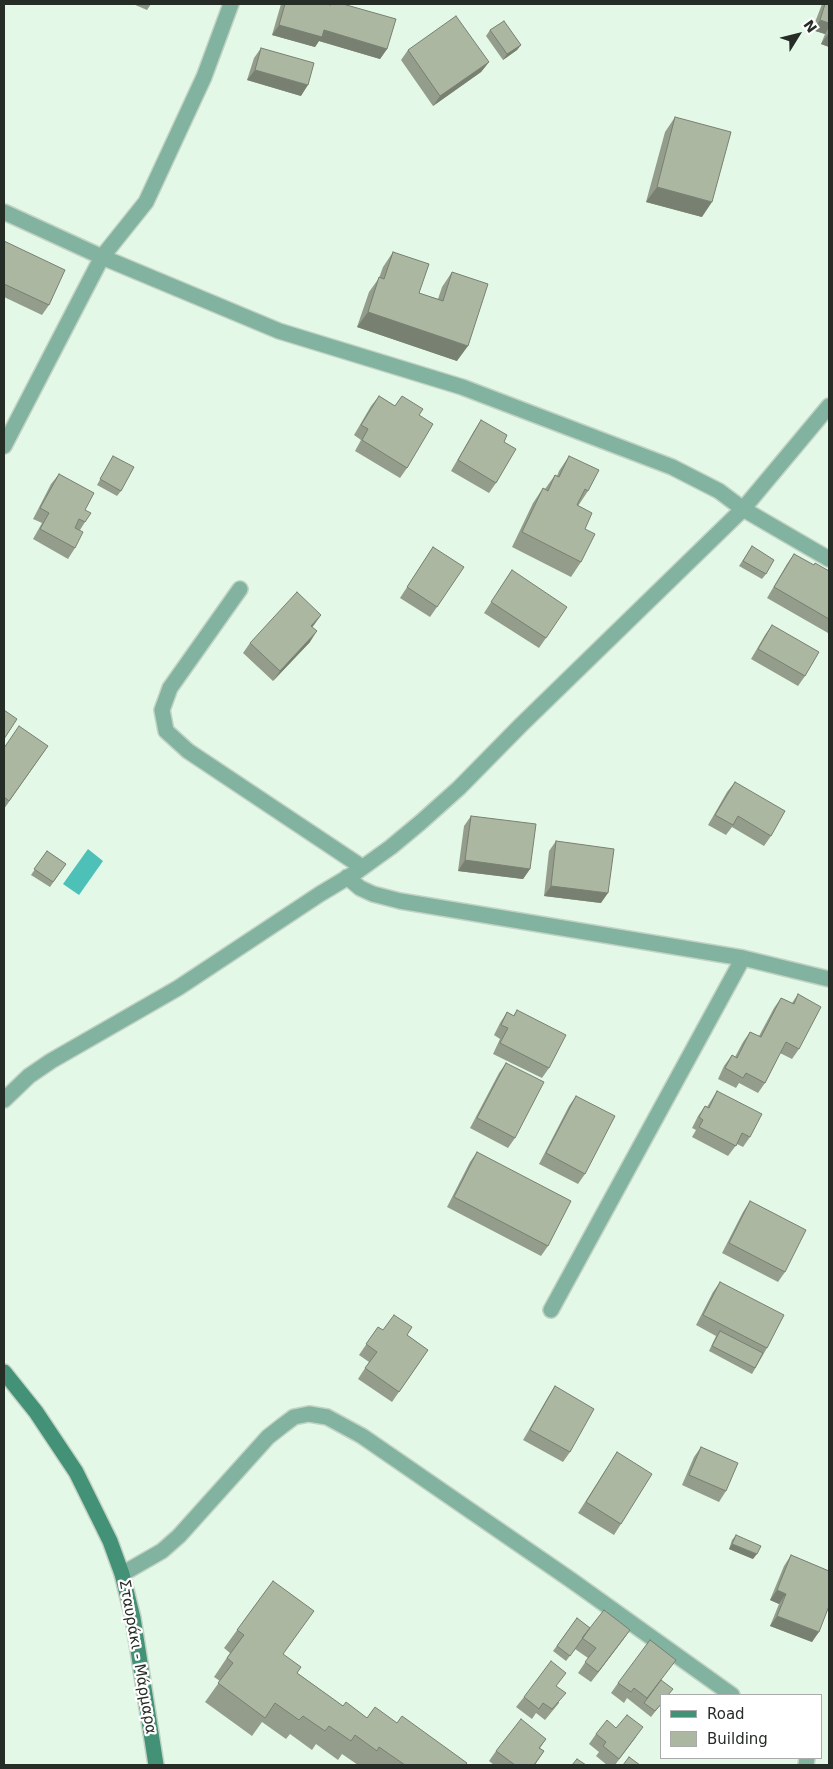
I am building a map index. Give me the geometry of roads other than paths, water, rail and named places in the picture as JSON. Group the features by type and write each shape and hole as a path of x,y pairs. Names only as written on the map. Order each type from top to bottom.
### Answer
{"street":[{"path":"4,446 102,256 146,202 204,77 231,4"},
{"path":"4,212 279,331 462,387 638,453 719,492 743,509 829,559"},
{"path":"4,1100 28,1076 178,988 347,878 421,822 459,788 528,718 743,509 829,406"},
{"path":"240,589 170,688 162,710 166,731 188,751 362,867"},
{"path":"347,878 360,888 373,894 400,901 743,958 829,979"},
{"path":"551,1310 743,958"},
{"name":"Σταυράκι - Μάρμαρα","path":"4,1372 36,1412 76,1472 102,1522 122,1574 133,1618 156,1765"},
{"path":"122,1574 162,1551 173,1541 268,1437 282,1426 294,1418 309,1414 327,1417 362,1436 571,1580 731,1694"}],"water":[{"path":"88,849 103,861 79,895 63,884"}]}
